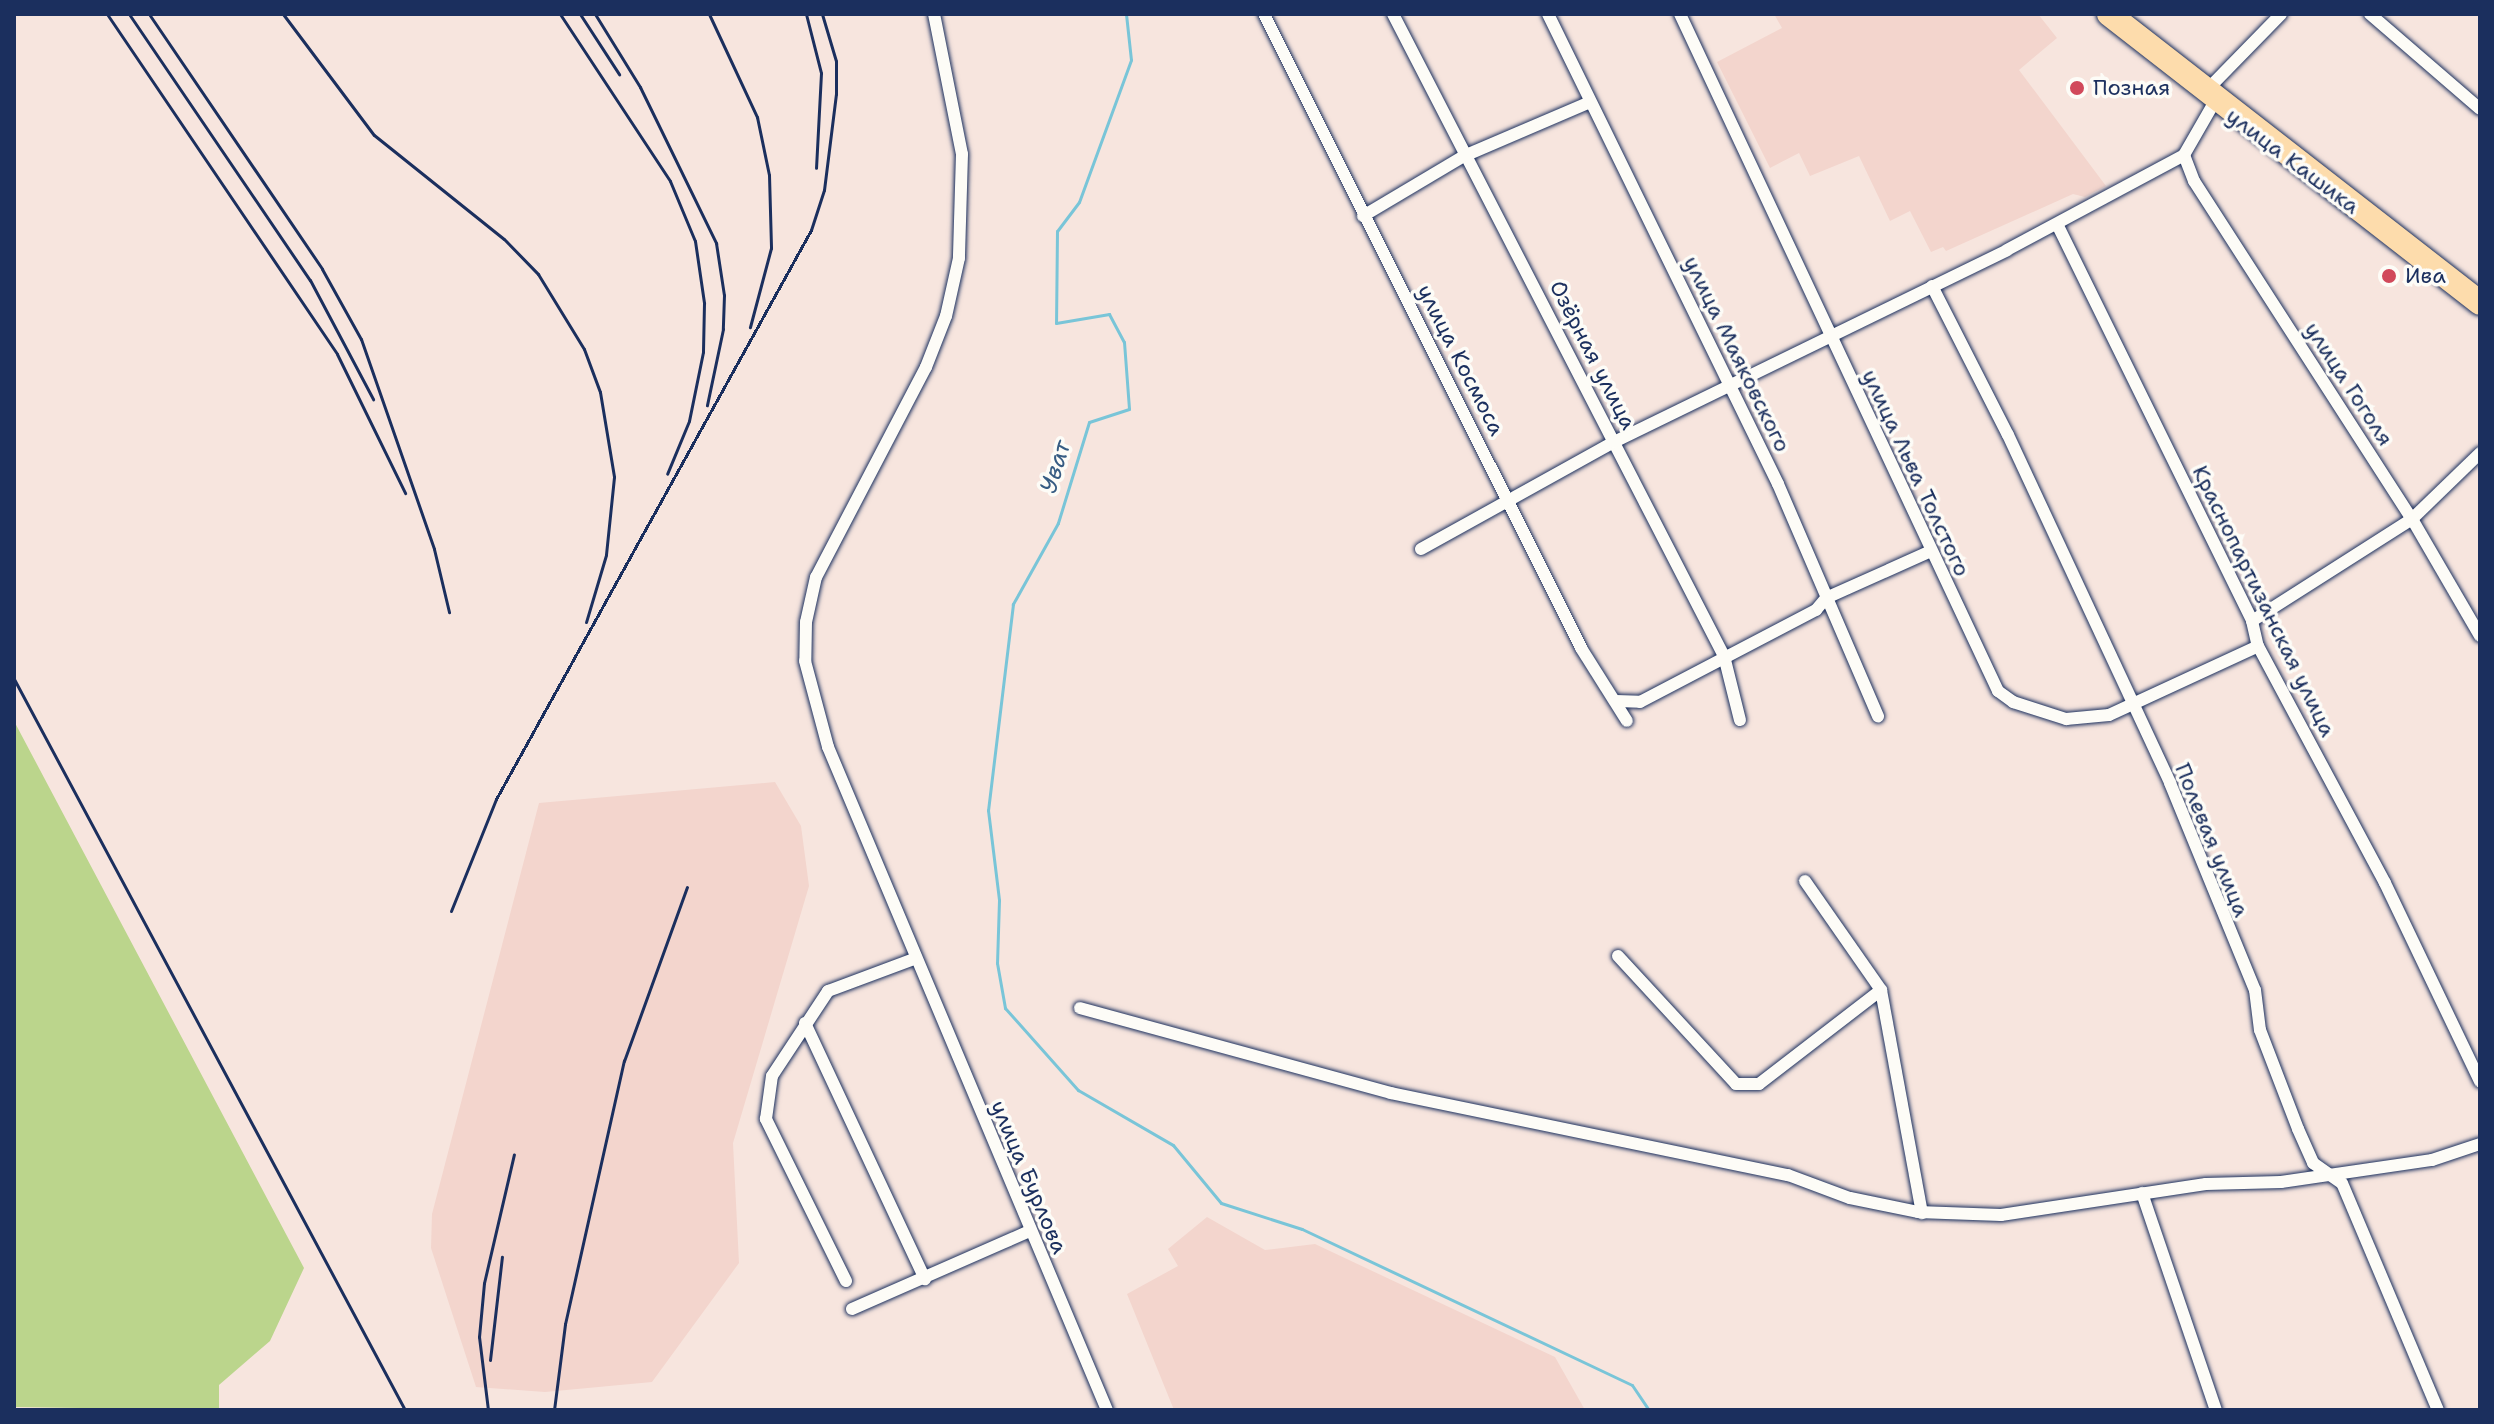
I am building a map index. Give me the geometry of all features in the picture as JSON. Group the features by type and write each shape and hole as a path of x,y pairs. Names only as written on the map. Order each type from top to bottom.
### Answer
{"highway":[{"name":"улица Кашика","path":"2109,14 2210,96 2480,303"}],"street":[{"name":"улица Бурлова","path":"934,14 962,154 959,258 946,316 926,367 816,577 806,622 805,661 824,734 914,959 1107,1410"},
{"name":"улица Космоса","path":"1264,14 1581,648 1627,721"},
{"name":"Озёрная улица","path":"1393,14 1464,156 1498,209 1724,656 1740,720"},
{"name":"улица Маяковского","path":"1548,14 1726,387 1778,484 1878,716"},
{"name":"улица Льва Толстого","path":"1680,14 1998,691 2013,702 2066,719 2132,708 2258,646"},
{"path":"1421,549 1614,442 2057,224 2184,155 2210,96 2281,14"},
{"path":"2370,14 2480,109"},
{"path":"1363,216 1464,156 1590,102"},
{"name":"улица Гоголя","path":"2184,155 2194,181 2412,519 2480,636"},
{"name":"Краснопартизанская улица","path":"2057,224 2252,621 2258,646 2385,883 2480,1081"},
{"name":"Полевая улица","path":"1932,286 2008,435 2132,708 2170,783 2255,990 2260,1030 2298,1129 2313,1163 2342,1183 2438,1410"},
{"path":"2252,621 2412,519 2480,453"},
{"path":"1616,701 1640,702 1816,610 1826,598 1931,551"},
{"path":"1805,881 1881,990 1908,1116 1914,1189 1922,1213"},
{"path":"1618,956 1736,1084 1759,1084 1881,990"},
{"path":"846,1281 766,1119 772,1076 828,991 914,959"},
{"path":"1080,1008 1391,1093 1788,1175 1850,1198 1922,1213 2001,1215 2206,1184 2281,1182 2327,1172 2432,1160 2480,1144"},
{"path":"805,1023 925,1279"},
{"path":"2142,1193 2216,1410"},
{"path":"852,1309 1030,1231"}],"shaded area":[{"path":"1774,14 2038,14 2057,38 2019,70 2106,186 2085,197 2073,194 1946,251 1943,247 1931,252 1910,211 1890,221 1859,156 1810,176 1799,153 1770,168 1717,62 1782,28"},
{"path":"775,782 801,826 809,886 733,1143 739,1263 652,1382 545,1392 476,1387 431,1248 432,1214 539,803"},
{"path":"1207,1217 1265,1250 1315,1244 1555,1357 1585,1410 1174,1410 1127,1294 1178,1266 1168,1249"}],"green space":[{"path":"14,721 304,1268 270,1341 219,1385 219,1410 14,1407"}],"waterway":[{"name":"Уват","path":"1126,14 1131,60 1079,202 1057,231 1056,323 1109,314 1124,342 1129,409 1089,422 1058,523 1013,604 988,810 999,900 997,963 1005,1008 1078,1090 1173,1145 1221,1203 1302,1229 1632,1385 1649,1410"}],"railway":[{"path":"107,14 337,354 405,493"},
{"path":"129,14 310,280 373,399"},
{"path":"149,14 322,269 361,339 434,549 449,612"},
{"path":"283,14 374,135 504,239 538,274 584,349 600,392 614,477 606,555 586,622"},
{"path":"560,14 670,181 695,241 704,303 703,352 689,421 667,474"},
{"path":"580,14 619,74"},
{"path":"595,14 640,87 716,243 724,295 723,329 707,405"},
{"path":"709,14 757,117 769,175 771,248 750,327"},
{"path":"806,14 821,73 816,168"},
{"path":"451,911 496,799 811,230 824,190 836,94 836,61 822,14"},
{"path":"14,679 405,1410"},
{"path":"554,1410 565,1324 624,1061 687,887"},
{"path":"488,1410 479,1337 484,1283 514,1154"},
{"path":"490,1360 502,1257"}],"place":[{"name":"Позная","path":"2077,88"},
{"name":"Ива","path":"2389,276"}]}
